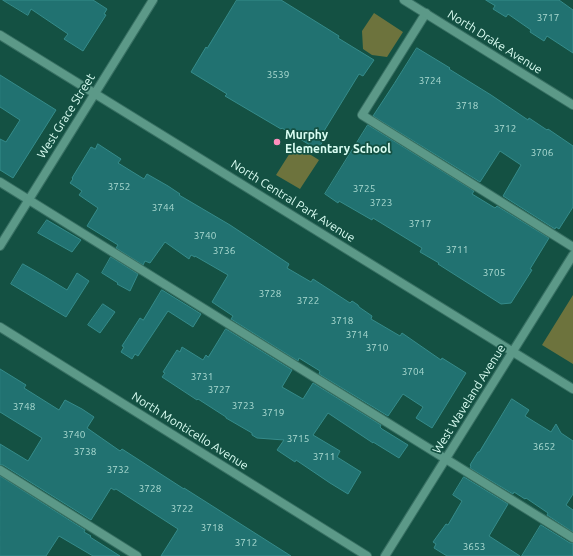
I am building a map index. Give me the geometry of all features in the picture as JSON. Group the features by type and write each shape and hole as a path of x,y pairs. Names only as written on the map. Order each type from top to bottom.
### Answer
{"street":[{"name":"West Grace Street","path":"0,246 153,0"},
{"name":"North Drake Avenue","path":"404,0 573,104"},
{"path":"426,13 362,115 573,248"},
{"name":"North Central Park Avenue","path":"0,35 573,389"},
{"path":"0,182 573,538"},
{"name":"West Waveland Avenue","path":"386,556 573,254"},
{"name":"North Monticello Avenue","path":"0,327 367,556"},
{"path":"0,470 137,556"}],"green space":[{"path":"374,13 403,32 387,57 372,55 363,49 362,31"},
{"path":"295,145 319,160 300,189 276,175"},
{"path":"573,295 573,364 542,345"}],"building":[{"path":"3,0 93,0 107,9 104,14 106,15 83,51 64,39 68,34 31,9 28,15"},
{"path":"237,0 281,0 374,60 363,76 359,74 324,131 327,133 318,150 225,96 227,94 191,72"},
{"path":"486,0 559,0 573,10 573,53 547,36 544,41 530,32 531,30 508,14 506,17 493,9 495,6"},
{"path":"417,48 528,120 529,118 573,146 573,207 559,229 556,227 555,229 503,196 521,165 500,151 480,182 373,116"},
{"path":"0,75 56,110 13,178 0,170 0,139 6,142 20,120 0,107"},
{"path":"368,125 474,191 472,194 495,208 497,206 549,238 530,269 532,270 511,303 501,304 420,252 422,248 373,218 372,220 339,201 338,203 325,194"},
{"path":"98,144 121,159 118,163 144,179 147,174 168,186 180,194 179,195 230,225 289,264 287,268 311,282 313,279 350,303 352,301 372,316 371,319 400,336 402,333 441,360 442,358 466,373 432,428 416,418 423,407 403,394 388,416 319,374 320,371 299,358 298,361 231,319 233,316 212,302 228,275 195,256 191,255 189,259 165,242 150,263 145,261 143,265 116,248 118,245 87,226 98,208 79,195 82,191 70,183 91,147 95,149"},
{"path":"47,220 81,240 72,252 38,233"},
{"path":"111,257 138,274 130,291 102,273"},
{"path":"23,264 67,290 77,273 89,281 66,317 11,284"},
{"path":"162,290 201,314 193,327 168,311 138,356 135,354 132,359 121,352 124,347 122,346 140,318 143,320"},
{"path":"103,304 115,312 100,333 88,325"},
{"path":"226,329 292,370 282,387 303,399 313,383 381,425 380,427 382,429 408,445 399,458 373,443 328,413 313,435 340,451 337,457 361,472 348,494 296,460 295,462 277,450 284,440 257,438 252,435 252,433 162,377 165,373 163,372 177,350 180,352 182,347 203,360 206,355 208,357"},
{"path":"0,369 26,385 24,388 59,410 65,400 82,409 94,417 87,428 120,451 122,449 291,556 161,556 178,529 116,489 114,490 111,488 91,520 3,465 0,465 0,444 28,461 42,438 0,412"},
{"path":"512,399 529,410 525,416 551,432 556,424 561,433 573,441 573,494 566,505 573,510 573,532 547,515 548,513 526,498 525,499 514,492 513,494 470,468 470,465"},
{"path":"0,476 85,530 84,532 91,536 90,537 120,556 93,556 59,536 46,556 0,556"},
{"path":"464,477 508,504 489,536 520,556 447,556 434,548 436,544 433,542 446,524 448,525 462,501 453,495"},
{"path":"541,525 570,543 573,543 573,556 522,556"}],"place":[{"name":"Murphy Elementary School","path":"277,142"}]}
